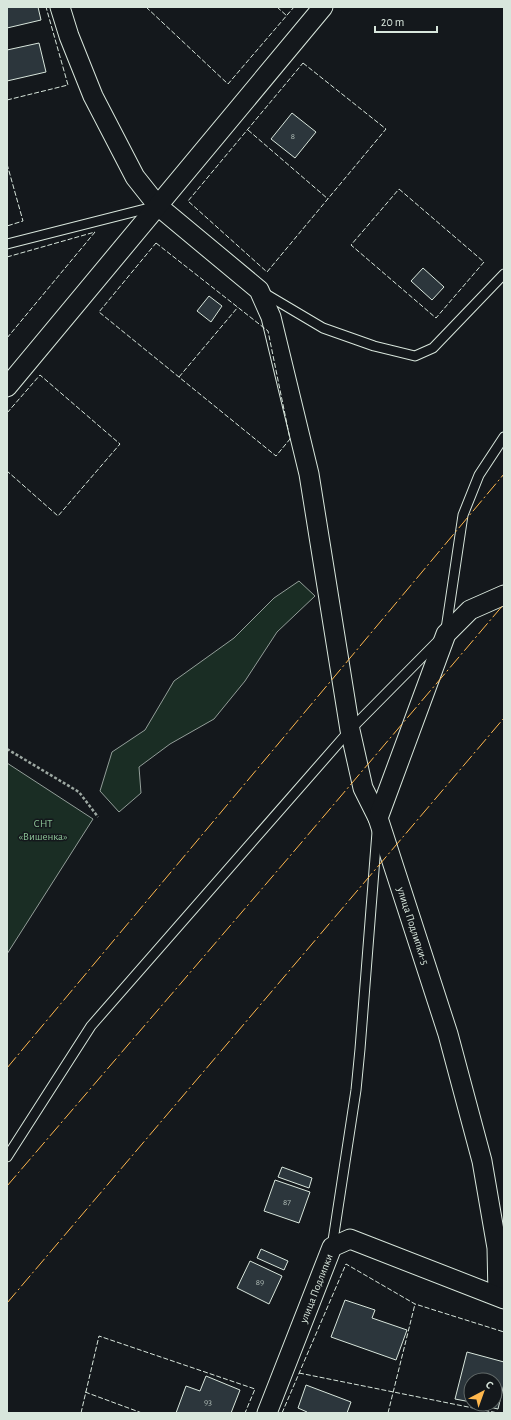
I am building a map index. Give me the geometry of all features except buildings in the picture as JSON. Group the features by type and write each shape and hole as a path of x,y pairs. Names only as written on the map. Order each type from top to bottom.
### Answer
{"street":[{"path":"60,7 69,36 93,96 135,177 158,206 259,290"},
{"path":"7,387 323,7"},
{"name":"улица Подлипки-5","path":"259,290 271,317 309,474 350,730 363,788 378,818 448,1034 482,1161 497,1248 501,1297"},
{"path":"378,818 446,634 470,610 504,595"},
{"name":"улица Подлипки","path":"267,1413 332,1247 350,1239 501,1297"}],"lane":[{"path":"7,244 158,206"},
{"path":"259,290 322,328 374,346 415,356 433,348 504,274"},
{"path":"7,1157 91,1026 350,730 446,634 463,515 479,475 504,437"},
{"path":"332,1247 356,1090 378,818"}],"path":[{"path":"7,749 79,792 98,817"}],"green space":[{"path":"299,581 315,596 277,632 245,681 214,719 170,744 139,767 141,793 119,812 100,791 112,752 145,730 174,681 234,638 274,598"},
{"name":"СНТ «Вишенка»","path":"7,763 93,819 7,954"}],"fence":[{"path":"7,100 68,85 46,7"},
{"path":"146,7 228,84 294,7"},
{"path":"277,7 287,16"},
{"path":"303,63 386,129 267,272 188,201 303,63"},
{"path":"248,130 328,199"},
{"path":"7,164 23,221 7,226"},
{"path":"399,189 484,262 436,318 351,245 399,189"},
{"path":"7,257 95,232"},
{"path":"7,338 95,232"},
{"path":"156,243 268,331 290,439 276,456 99,312 156,243"},
{"path":"179,377 238,307"},
{"path":"7,413 40,375 120,444 58,516 7,471"},
{"path":"282,1413 346,1264 415,1304 504,1332"},
{"path":"388,1413 415,1304"},
{"path":"81,1413 99,1336 255,1389 245,1413"},
{"path":"299,1373 498,1413"},
{"path":"85,1392 142,1413"}],"power":[{"path":"7,1068 504,474"},
{"path":"7,1186 504,604"},
{"path":"7,1303 504,718"}]}
